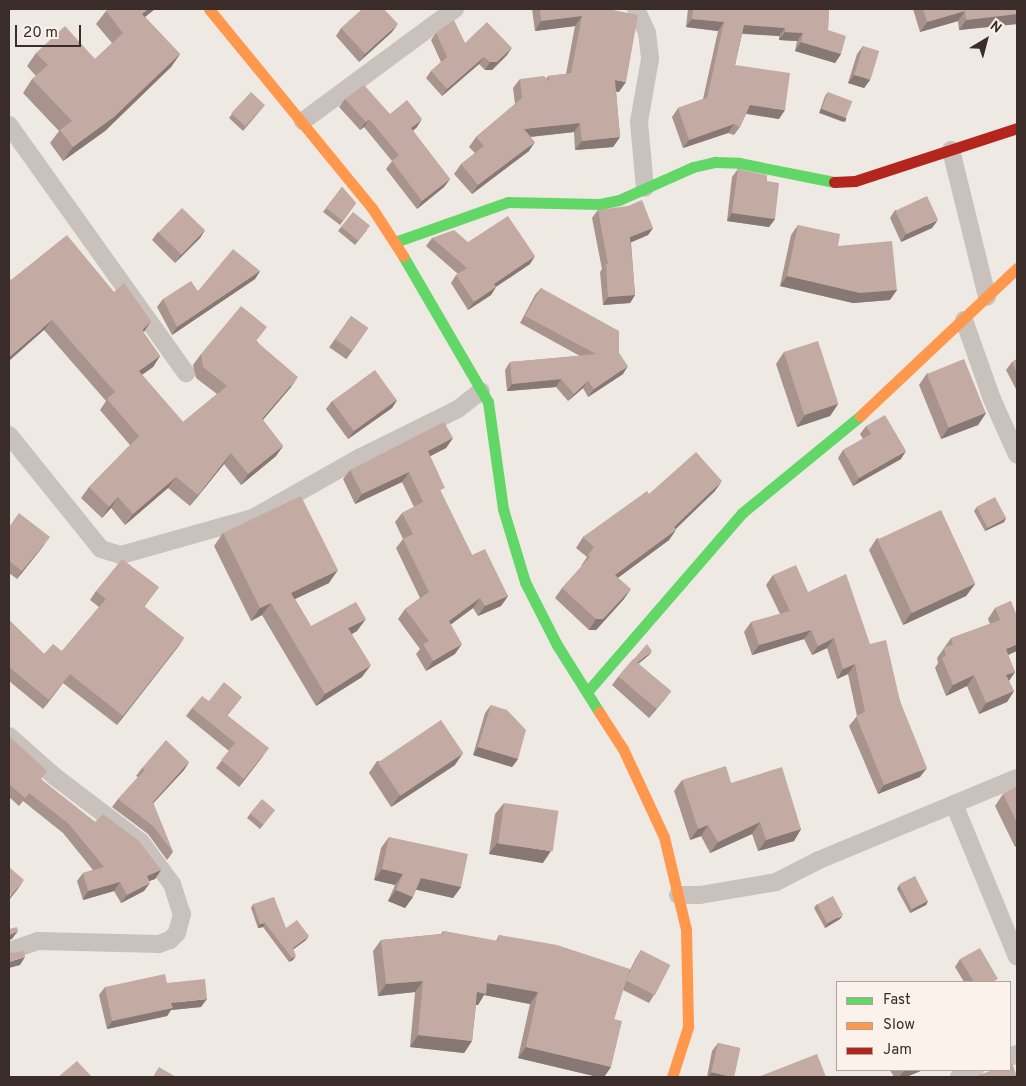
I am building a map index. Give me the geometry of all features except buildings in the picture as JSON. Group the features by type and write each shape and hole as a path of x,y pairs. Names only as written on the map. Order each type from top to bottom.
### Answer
{"street":[{"path":"209,9 303,121 395,242 488,402 503,509 525,582 558,645 623,749 664,836 686,929 688,1027 672,1077"},
{"path":"303,121 455,9"},
{"path":"636,9 647,33 650,59 639,122 645,188"},
{"path":"9,126 186,373"},
{"path":"395,242 508,202 600,204 619,200 693,167 715,162 739,163 826,183 855,181 899,164 951,150 1017,128"},
{"path":"951,150 987,297"},
{"path":"587,692 742,513 873,405 1017,268"},
{"path":"964,320 1017,455"},
{"path":"9,435 101,549 121,555 253,518 361,457 458,409 481,391"},
{"path":"9,736 54,776 141,842 172,884 182,914 176,933 170,940 159,944 38,941 9,951"},
{"path":"678,895 700,895 776,882 819,860 1017,778"},
{"path":"954,804 1017,957"},
{"path":"959,1077 974,1071"}],"traffic: fast":[{"path":"395,242 508,202 600,204 619,200 693,167 715,162 739,163 834,182"},
{"path":"403,256 488,402 503,509 525,582 557,645 599,712"},
{"path":"587,692 742,513 860,416"}],"traffic: slow":[{"path":"209,9 372,208 403,256"},
{"path":"860,416 1017,268"},
{"path":"599,712 623,749 664,837 686,929 688,1027 672,1077"}],"traffic: jam":[{"path":"834,182 855,181 1017,128"}]}
